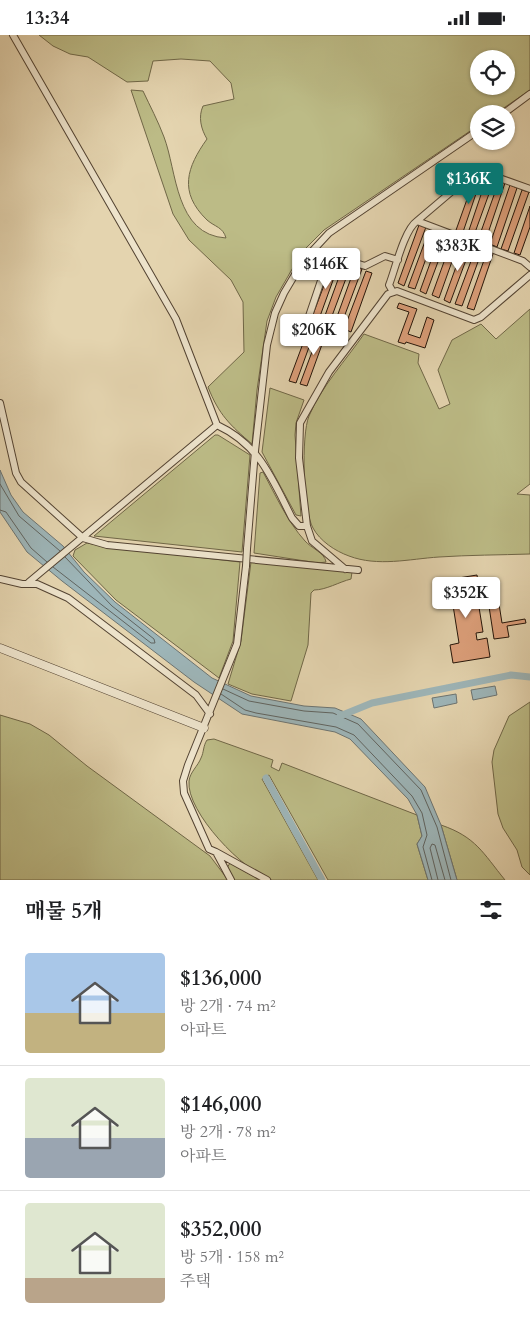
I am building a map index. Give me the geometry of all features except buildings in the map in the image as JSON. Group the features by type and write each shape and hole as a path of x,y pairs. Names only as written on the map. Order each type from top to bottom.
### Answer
{"street":[{"path":"13,35 176,319 217,425 231,431 255,451 292,518 298,526 307,526"},
{"path":"515,105 530,94"},
{"path":"267,880 209,849 184,793 183,781 237,644 248,549 255,451 271,327 284,293 303,261 336,228 470,136"},
{"path":"393,292 389,285 407,235 413,224 477,170 530,189"},
{"path":"417,221 523,261 530,267"},
{"path":"342,332 310,320 309,316 329,257 334,256 366,266 385,256 398,260"},
{"path":"345,569 312,541 307,526 299,459 300,423 329,372 388,294 397,291 474,320 481,317 530,275"},
{"path":"0,403 16,473 21,482 83,538 108,545 358,570"},
{"path":"29,583 217,425"},
{"path":"0,579 22,584 29,583 68,598 196,695 210,714"},
{"path":"0,648 204,728"},
{"path":"216,852 230,880"}],"shaded area":[{"path":"39,35 530,35 530,90 508,105 470,105 470,131 324,230 302,252 276,297 267,321 257,390 252,444 226,419 216,405 208,387 244,352 243,302 231,280 189,240 173,214 131,90 143,91 157,119 187,214 197,226 209,234 226,238 221,229 207,220 198,210 189,189 189,179 194,160 207,139 201,123 203,106 234,99 231,83 210,61 181,59 153,61 148,81 127,82 88,57 70,54 53,46"},
{"path":"530,309 530,484 517,494 530,495 530,554 450,556 382,562 360,559 344,554 324,541 313,528 307,506 304,473 306,426 320,395 364,334 419,354 418,363 439,409 450,404 438,370 452,340 481,324 496,339"},
{"path":"270,388 304,400 296,423 295,435 301,516 296,515 262,452"},
{"path":"215,435 250,455 242,552 94,536"},
{"path":"263,472 293,525 305,541 323,556 326,562 318,563 254,553 260,473"},
{"path":"87,543 240,562 233,641 219,678 116,600 73,556 75,550"},
{"path":"251,562 352,572 351,579 323,589 314,590 311,593 308,645 291,701 252,694 228,684 241,641"},
{"path":"530,702 530,875 522,867 517,850 503,828 498,814 492,762 494,750 509,716"},
{"path":"0,715 30,724 49,735 87,766 210,856 228,880 0,880"},
{"path":"214,739 273,760 271,767 279,771 282,763 417,815 422,836 417,844 428,880 328,880 269,775 262,779 318,880 272,880 260,875 247,866 219,839 197,808 191,794 189,781 191,775 200,761 207,740"},
{"path":"441,825 463,835 478,847 505,880 457,880"},
{"path":"230,863 260,880 233,880 227,868"}],"water":[{"path":"0,470 11,495 23,512 63,546 84,572 115,602 212,678 251,696 304,706 335,708 361,719 425,787 441,825 457,880 428,880 417,844 422,836 417,815 408,799 350,739 335,732 242,714 194,682 27,552 0,512"},
{"path":"495,686 497,695 473,700 471,690"},
{"path":"456,694 457,703 434,708 432,698"}],"waterway":[{"path":"340,716 372,703 511,675 530,677"},
{"path":"266,778 322,880"}]}
